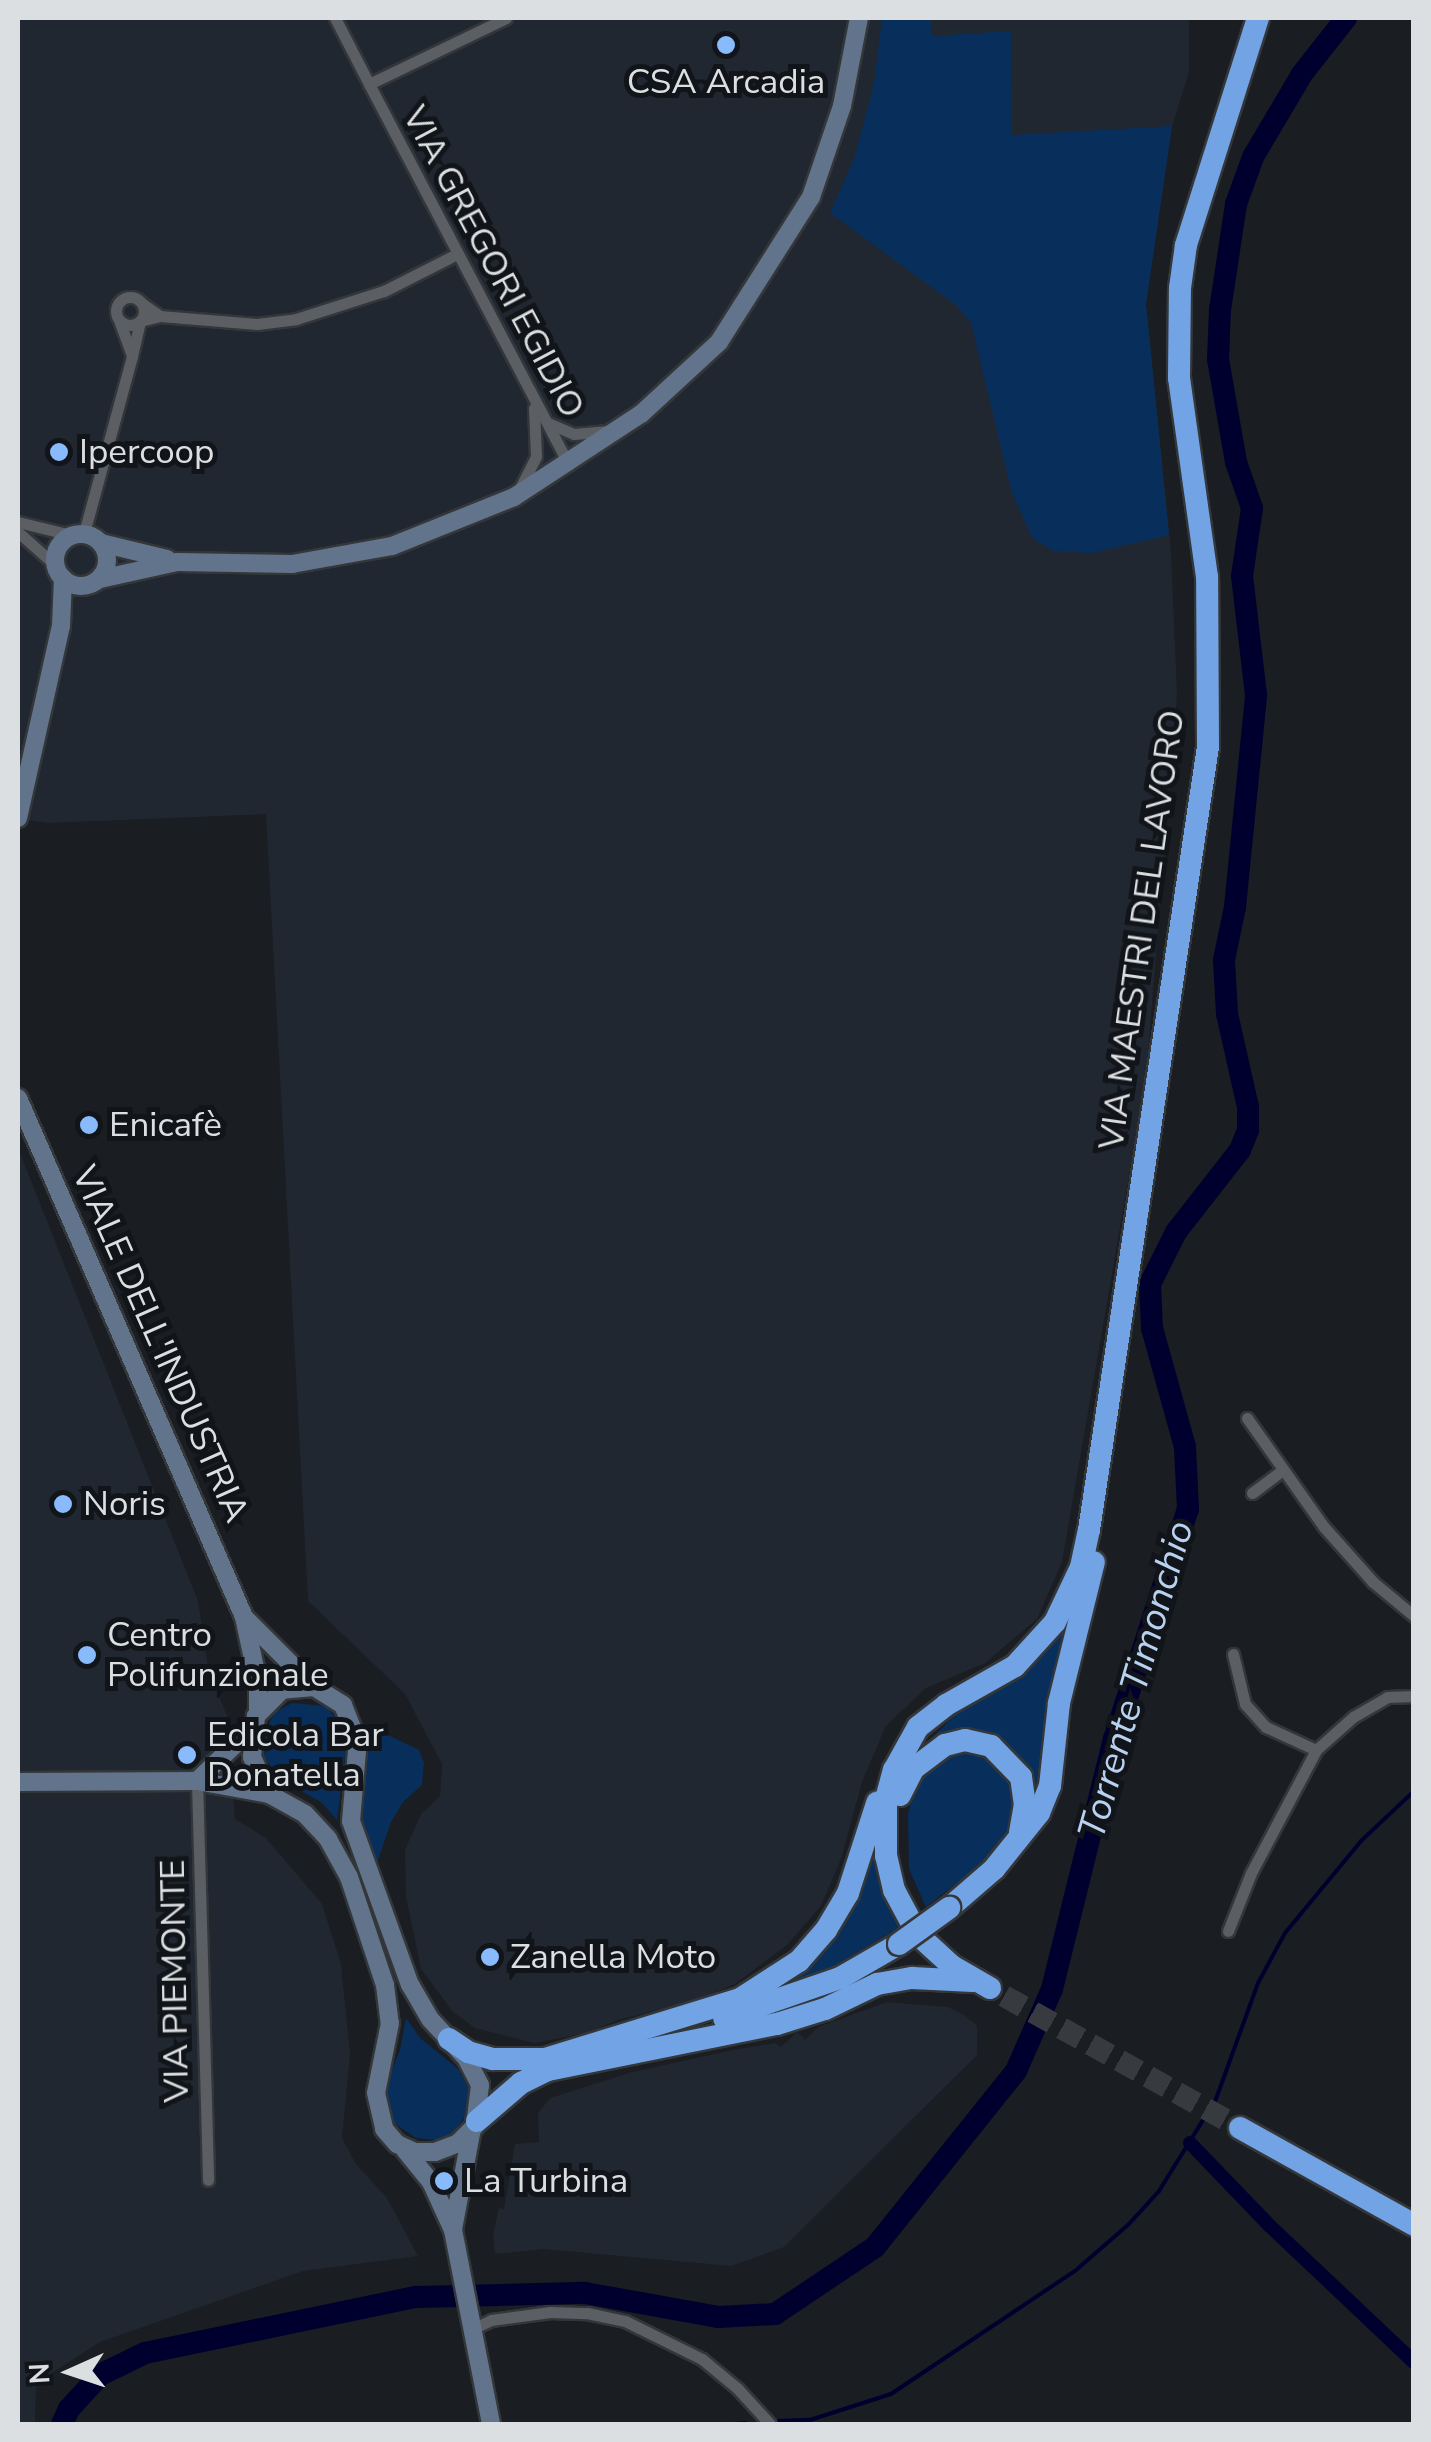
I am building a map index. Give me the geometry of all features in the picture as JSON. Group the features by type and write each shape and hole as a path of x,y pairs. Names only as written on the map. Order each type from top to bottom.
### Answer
{"highway":[{"name":"VIA MAESTRI DEL LAVORO","path":"968,1692 994,1680 1038,1645 1070,1594 1089,1530 1208,747 1206,578 1178,378 1180,288 1186,246 1258,18"},
{"path":"547,2064 790,1997 840,1978 899,1944 949,1908 1016,1845 1039,1813 1050,1786 1063,1684 1093,1568 1108,1458 1109,1399"},
{"path":"474,2128 547,2064 740,1999 800,1961 826,1930 848,1894 892,1759 918,1727 968,1692"},
{"path":"968,1692 918,1745 900,1796 898,1854 905,1887 939,1941 991,1988"},
{"path":"918,1727 894,1770 886,1799 886,1856 894,1890 918,1935 952,1966 991,1988"},
{"path":"900,1796 914,1769 945,1745 965,1740 991,1746 1020,1777 1025,1804 1016,1845"},
{"path":"449,2039 468,2052 494,2059 547,2064 777,2024 826,2009 877,1984 912,1978 991,1988"},
{"path":"1240,2128 1414,2225"}],"main road":[{"path":"18,818 20,790 61,626 56,551 77,534 177,562 272,564 344,557 434,531 514,496 568,465 689,373 718,342 771,266 811,197 842,106 860,18"},
{"path":"61,626 108,557 102,543"},
{"path":"59,572 92,582 177,562"},
{"name":"VIALE DELL'INDUSTRIA","path":"18,1098 244,1617 257,1678 253,1766 269,1794 317,1825 356,1892 390,2007 376,2105 388,2134 431,2182 453,2230 491,2424"},
{"name":"VIALE DELL'INDUSTRIA","path":"244,1617 314,1687 343,1705 351,1722 356,1751 351,1821 410,1984 421,2006 480,2085 453,2230"},
{"path":"198,1782 282,1690 314,1687"},
{"path":"18,1782 198,1782 269,1794"},
{"path":"405,2150 435,2152 474,2128"}],"street":[{"name":"VIA GREGORI EGIDIO","path":"335,18 568,465"},
{"path":"369,84 506,18"},
{"path":"120,320 132,325 160,316 257,324 296,319 384,290 457,254"},
{"path":"132,356 117,306 122,299 132,296 160,316"},
{"path":"18,522 77,534 132,356 143,304"},
{"path":"514,496 536,456 539,440 532,394"},
{"path":"548,424 574,434 617,430"},
{"path":"18,532 59,572"},
{"path":"1246,1418 1352,1561 1414,1616"},
{"path":"1252,1493 1283,1470"},
{"path":"1233,1654 1245,1704 1266,1727 1316,1750"},
{"path":"1228,1931 1252,1874 1316,1750 1353,1718 1388,1697 1414,1696"},
{"name":"VIA PIEMONTE","path":"198,1782 208,2180"},
{"path":"471,2324 560,2312 634,2324 702,2359 746,2396 770,2424"}],"shaded area":[{"path":"18,18 1189,18 1189,72 1172,126 1146,304 1171,551 1177,694 1146,1078 1062,1562 1037,1619 985,1663 926,1688 886,1726 862,1782 841,1859 821,1906 787,1945 735,1984 695,2001 618,2020 586,2033 534,2043 475,2028 453,2012 421,1969 406,1897 405,1850 421,1814 440,1796 442,1764 405,1694 308,1601 266,814 49,823 18,819"},
{"path":"882,18 930,18 932,36 1011,31 1012,135 1172,126 1146,304 1169,535 1091,553 1054,551 1033,539 1012,493 971,323 956,305 830,213 854,159 874,84"},
{"path":"18,1148 198,1601 209,1674 227,1715 235,1819 266,1838 322,1904 341,1964 350,2054 342,2138 356,2164 387,2198 418,2256 303,2271 100,2342 36,2383 35,2424 18,2424"},
{"path":"1072,1616 1048,1764 1035,1804 1025,1770 949,1735 928,1742 962,1708 1008,1682 1044,1653"},
{"path":"292,1703 325,1706 348,1731 337,1820 321,1802 278,1778 264,1756 266,1729 275,1712"},
{"path":"365,1724 419,1750 424,1763 422,1785 403,1802 391,1822 374,1872 361,1834 356,1801 367,1753"},
{"path":"970,1748 991,1755 1016,1787 1010,1833 991,1856 926,1907 909,1869 908,1814 915,1787 929,1766"},
{"path":"874,1855 882,1890 900,1927 828,1969 773,1989 853,1903"},
{"path":"887,2002 948,2007 964,2015 977,2026 977,2055 784,2247 731,2266 543,2249 495,2254 493,2235 499,2208 504,2209 515,2144 539,2142 538,2113 550,2098 632,2072 733,2050 775,2043 781,2047 797,2032 805,2040 818,2027"},
{"path":"406,2018 420,2038 458,2069 470,2091 464,2118 453,2133 435,2140 416,2138 391,2121 384,2090 400,2050"}],"waterway":[{"name":"Torrente Timonchio","path":"62,2424 69,2409 100,2375 145,2353 416,2297 585,2293 718,2317 775,2314 875,2247 1016,2071 1052,1989 1114,1739 1188,1509 1185,1447 1152,1328 1150,1284 1176,1232 1240,1150 1248,1130 1248,1107 1227,1014 1224,960 1235,907 1256,695 1242,576 1252,508 1236,462 1218,359 1220,310 1236,204 1253,157 1302,74 1346,18"},
{"path":"777,2421 810,2420 891,2394 1075,2271 1128,2225 1159,2191 1216,2099 1258,1983 1285,1933 1361,1841 1414,1791"},
{"path":"1190,2143 1270,2226 1414,2362"},
{"path":"734,2424 746,2423"}],"tunnel":[{"path":"1004,1996 1240,2128"}],"place":[{"name":"CSA Arcadia","path":"726,45"},
{"name":"Ipercoop","path":"59,452"},
{"name":"Enicafè","path":"89,1125"},
{"name":"Noris","path":"63,1504"},
{"name":"Centro Polifunzionale","path":"87,1655"},
{"name":"Edicola Bar Donatella","path":"187,1755"},
{"name":"Zanella Moto","path":"490,1957"},
{"name":"La Turbina","path":"444,2181"}]}
